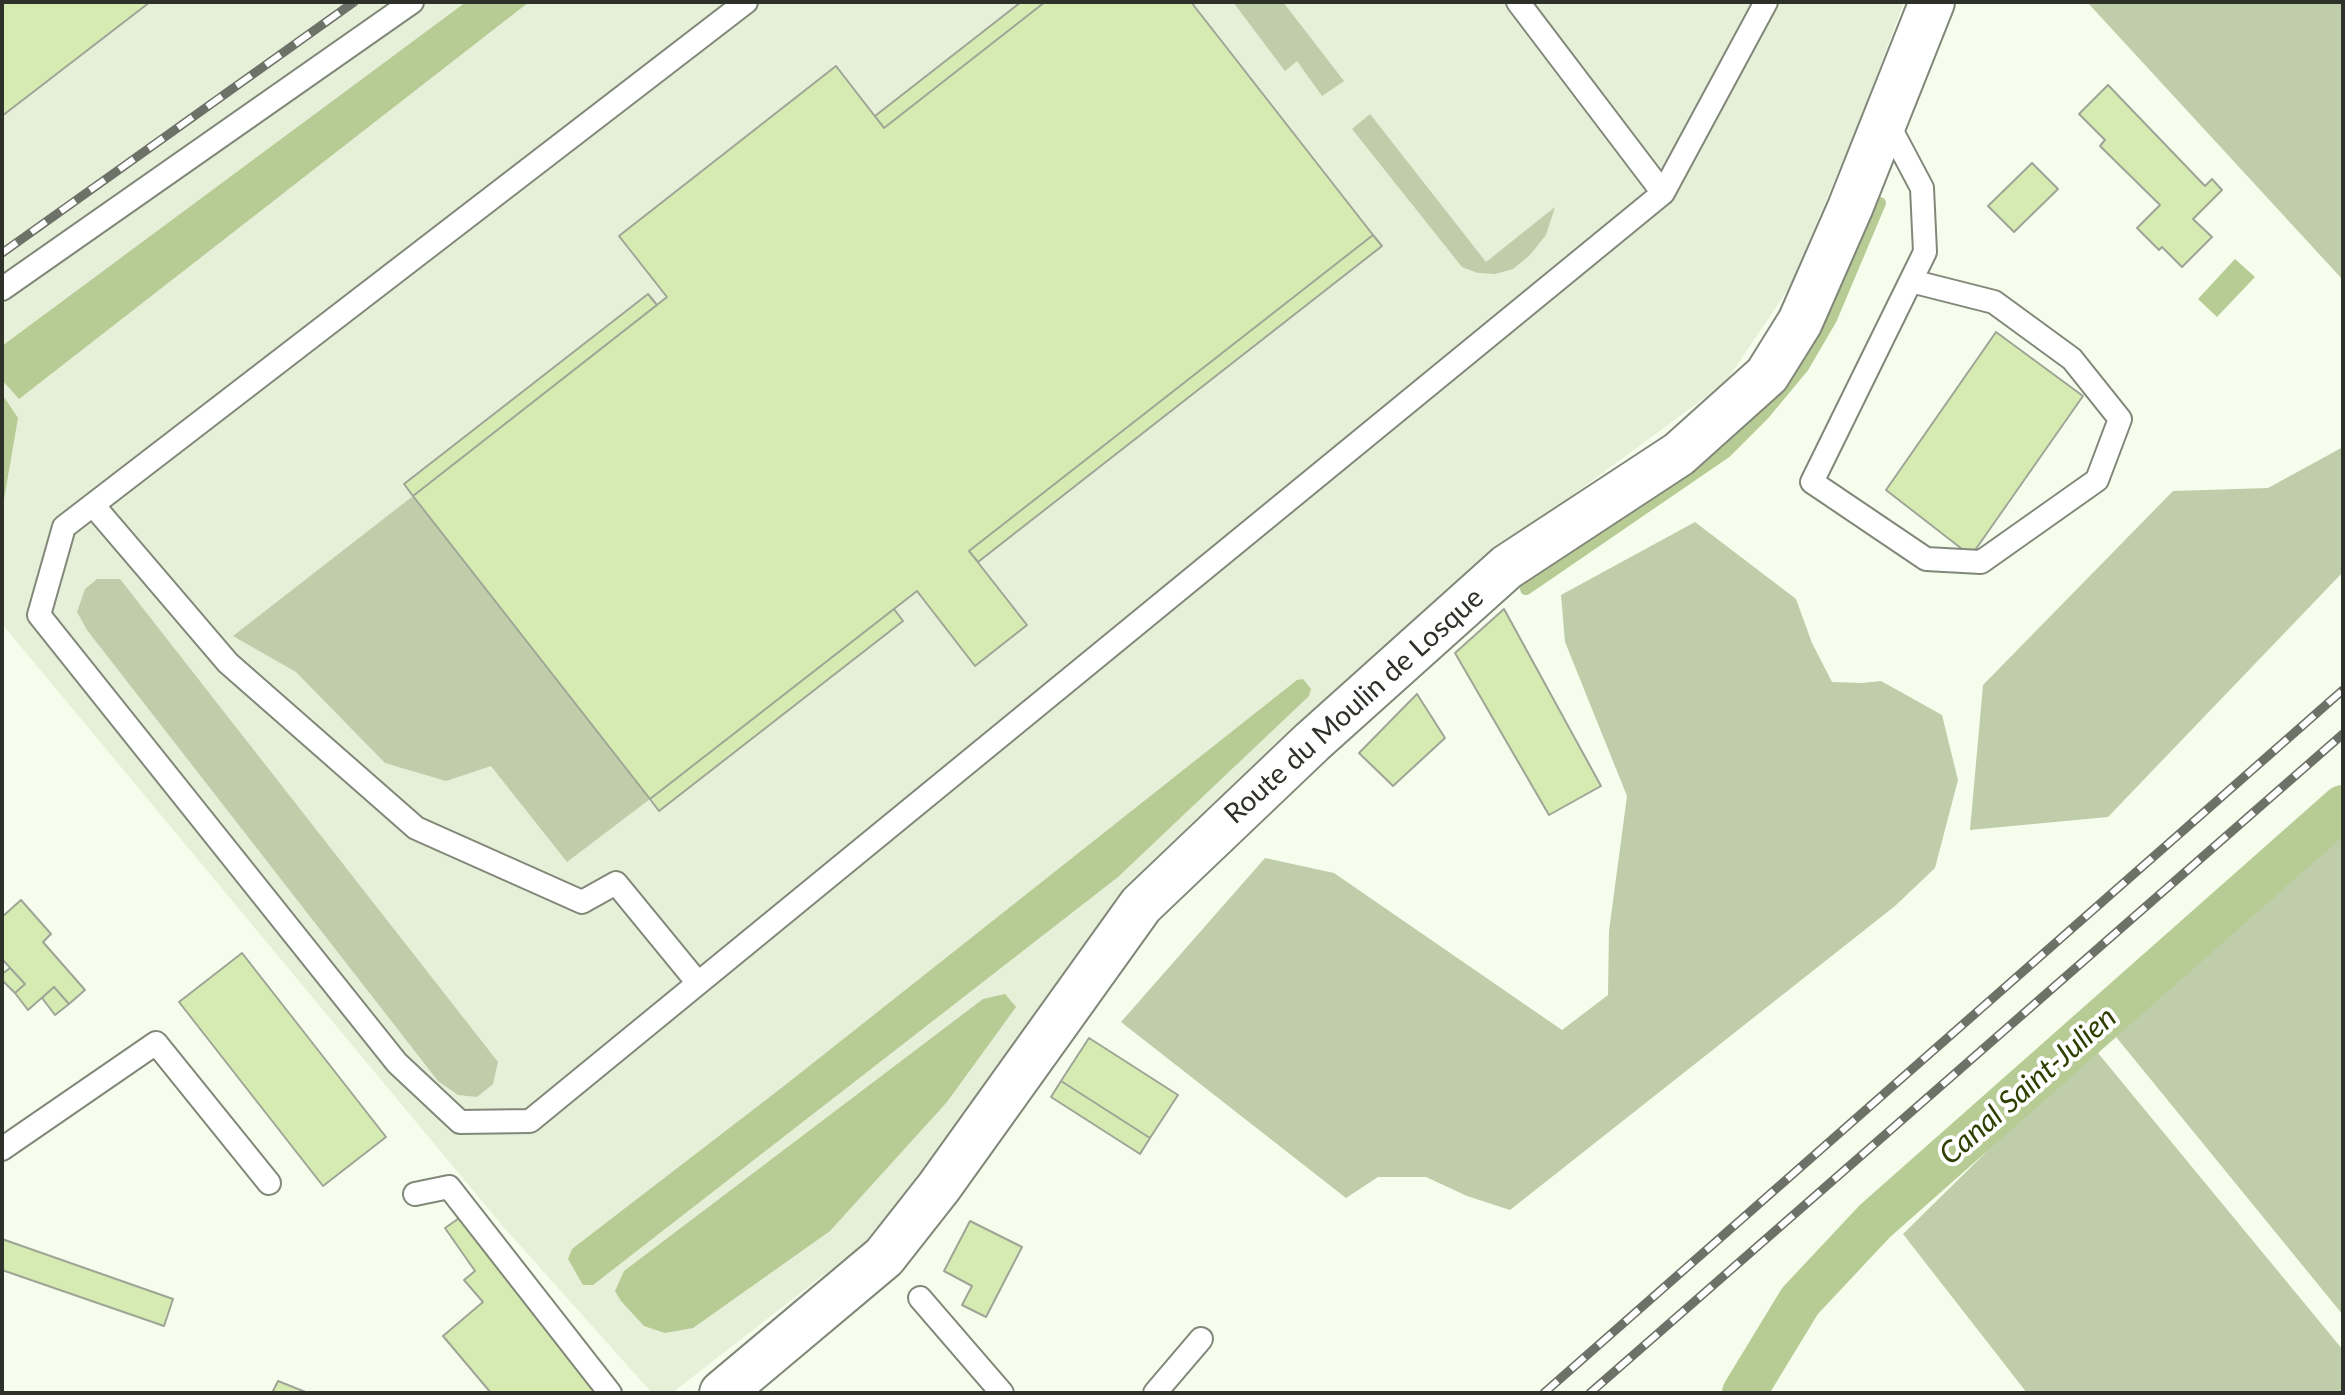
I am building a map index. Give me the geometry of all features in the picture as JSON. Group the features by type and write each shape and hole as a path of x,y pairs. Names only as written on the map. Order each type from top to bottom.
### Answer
{"street":[{"name":"Route du Moulin de Losque","path":"722,1393 884,1257 939,1187 1141,905 1312,742 1507,567 1679,454 1767,375 1800,322 1932,2"}],"lane":[{"path":"2,289 412,2"},
{"path":"746,2 64,527 39,615 397,1063 460,1122 530,1121 1663,193 1766,2"},
{"path":"1518,2 1663,193"},
{"path":"1885,119 1922,188 1925,252 1812,482 1926,559 1981,562 2097,480 2120,419 2072,359 1994,302 1911,281"},
{"path":"93,505 228,663 416,828 582,902 616,883 698,983"},
{"path":"2,1149 156,1043 269,1183"},
{"path":"415,1194 449,1187 610,1393"},
{"path":"920,1298 1002,1393"},
{"path":"1155,1393 1201,1339"}],"shaded area":[{"path":"2,2 1904,2 1859,122 1789,288 1725,383 1514,538 1235,787 1098,924 880,1231 672,1393 652,1393 501,1224 2,624"},
{"path":"466,2 529,2 19,399 2,380 2,346"},
{"path":"1233,2 1283,2 1344,81 1322,96 1297,61 1285,71"},
{"path":"2087,2 2343,2 2343,280"},
{"path":"1370,114 1486,262 1555,207 1546,235 1529,256 1513,269 1495,274 1478,273 1462,267 1352,129"},
{"path":"2235,259 2255,277 2217,317 2198,299"},
{"path":"2,394 18,418 2,511"},
{"path":"2343,447 2343,572 2108,817 1970,830 1983,685 2173,491 2268,488"},
{"path":"413,496 650,799 567,862 491,766 446,781 385,763 296,672 233,636"},
{"path":"1695,522 1796,599 1812,643 1832,682 1881,681 1942,715 1958,780 1935,868 1895,906 1510,1210 1467,1196 1426,1177 1378,1177 1346,1198 1121,1022 1265,858 1334,873 1562,1030 1608,995 1609,931 1627,796 1565,642 1561,595"},
{"path":"97,579 120,579 498,1062 493,1084 477,1097 458,1095 438,1081 87,630 77,612 85,589"},
{"path":"1303,679 1311,689 1309,696 1118,877 593,1285 583,1285 568,1259 572,1249 784,1086 1297,680"},
{"path":"2343,829 2343,1315 2112,1032"},
{"path":"1005,994 1016,1007 947,1102 830,1231 693,1328 665,1333 644,1326 621,1301 615,1291 624,1271 983,999"},
{"path":"2093,1047 2343,1350 2343,1393 2027,1393 1903,1234"}],"building":[{"path":"2,2 150,2 2,116"},
{"path":"1021,2 1045,2 884,128 875,116"},
{"path":"1045,2 1191,2 1373,235 969,551 1027,625 975,666 917,591 650,799 413,496 667,297 619,236 836,66 884,128"},
{"path":"2108,85 2205,186 2212,179 2222,190 2193,219 2212,237 2182,267 2137,228 2160,205 2100,146 2105,140 2079,114"},
{"path":"2032,163 2058,189 2014,232 1988,206"},
{"path":"1373,235 1382,246 978,562 969,551"},
{"path":"648,294 657,305 413,496 404,484"},
{"path":"1996,332 2083,396 1971,556 1886,490"},
{"path":"894,609 903,621 659,811 650,799"},
{"path":"1504,609 1601,786 1549,815 1455,653"},
{"path":"1417,694 1445,738 1393,786 1359,753"},
{"path":"21,900 51,934 43,942 85,990 69,1004 54,987 28,1010 15,993 25,984 2,959 2,917"},
{"path":"242,953 386,1137 323,1186 179,1002"},
{"path":"10,968 25,984 15,993 2,980 2,974"},
{"path":"54,987 69,1004 55,1015 42,998"},
{"path":"1089,1038 1178,1095 1150,1138 1061,1081"},
{"path":"1061,1081 1150,1138 1140,1154 1051,1097"},
{"path":"465,1214 603,1393 491,1393 443,1336 483,1302 464,1280 475,1271 445,1228"},
{"path":"970,1221 1022,1247 986,1317 962,1305 972,1286 944,1271"},
{"path":"2,1239 173,1299 164,1326 2,1270"},
{"path":"278,1381 308,1393 272,1393"}],"waterway":[{"path":"1526,589 1726,452 1764,414 1803,367 1831,319 1880,203"},
{"name":"Canal Saint-Julien","path":"1744,1393 1800,1301 1875,1221 2343,807"}],"railway":[{"path":"2,253 354,2"},
{"path":"1544,1393 2343,690"},
{"path":"1590,1393 2343,734"}]}
